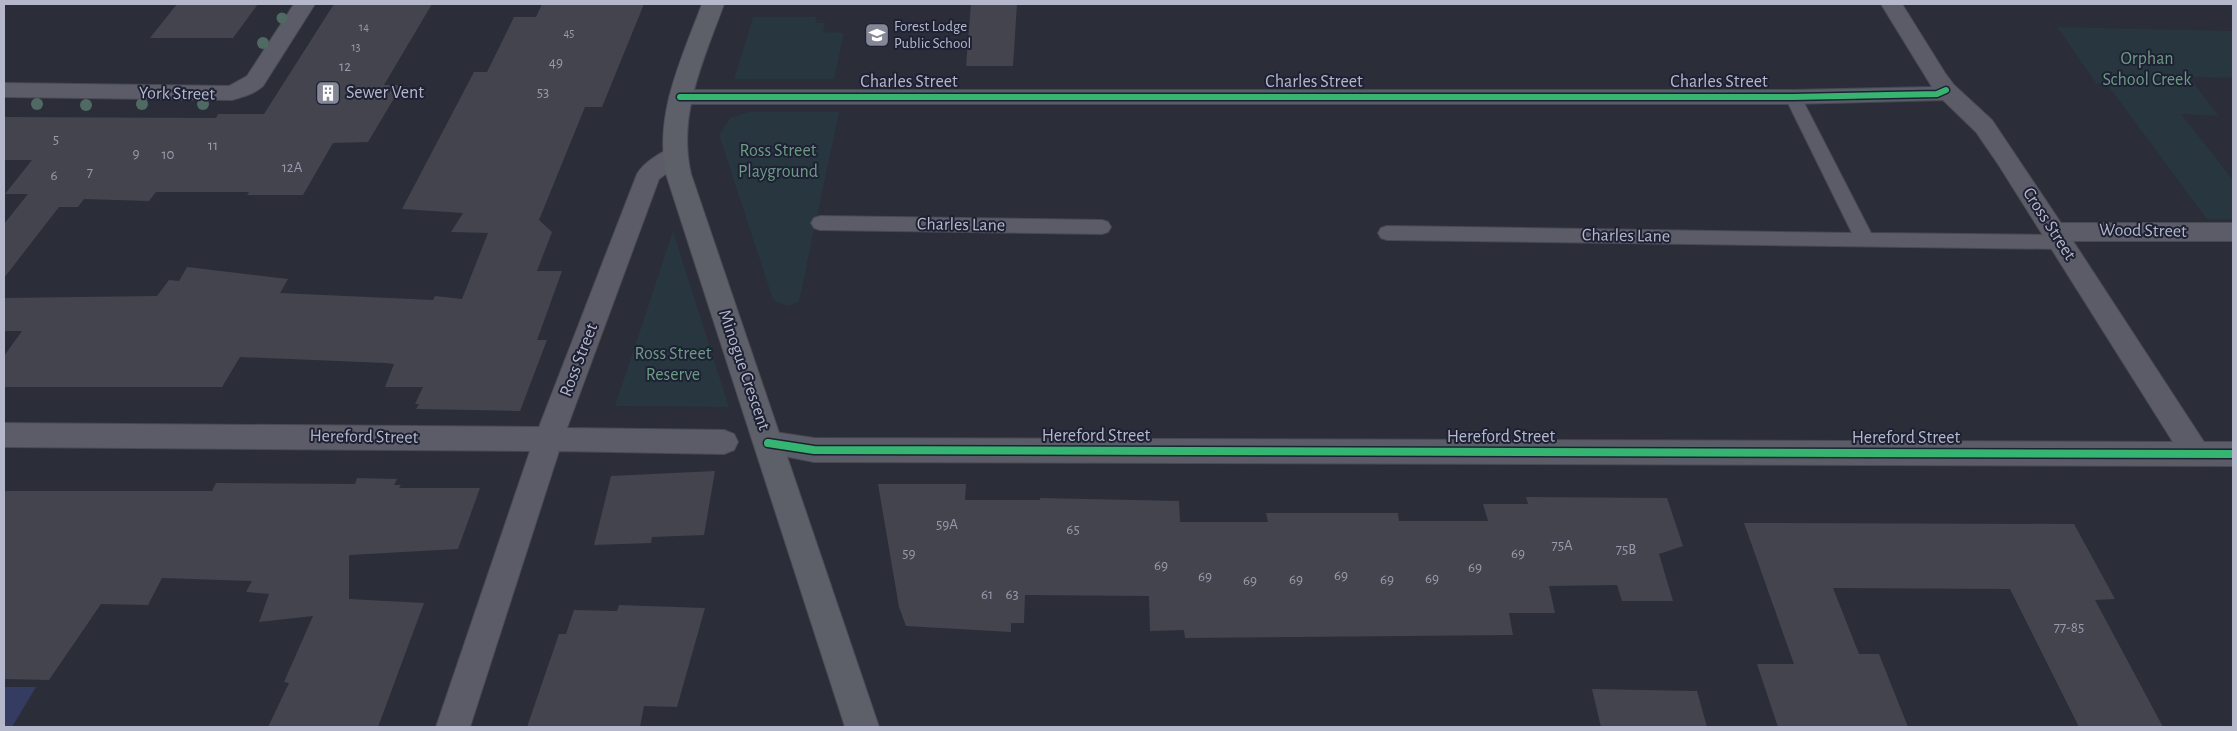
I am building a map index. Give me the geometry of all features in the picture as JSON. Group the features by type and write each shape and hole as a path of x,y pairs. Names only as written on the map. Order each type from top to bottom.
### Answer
{"main road":[{"path":"675,155 680,97 713,4"},
{"name":"Minogue Crescent","path":"675,155 698,235 862,727"}],"street":[{"name":"York Street","path":"4,90 232,93 249,86 255,81 304,4"},
{"name":"Cross Street","path":"1892,4 1946,90 1984,126 2196,454"},
{"name":"Charles Street","path":"680,97 1793,98 1937,94 1946,90"},
{"name":"Ross Street","path":"453,727 548,441 649,174 675,155"},
{"name":"Wood Street","path":"2057,237 2233,232"},
{"name":"Hereford Street","path":"4,435 317,436 548,441 724,442"},
{"name":"Hereford Street","path":"768,443 814,450 2233,454"}],"lane":[{"path":"1793,98 1865,240"},
{"name":"Charles Lane","path":"820,223 1102,227"},
{"name":"Charles Lane","path":"1386,233 1865,240 2057,237"}],"green space":[{"path":"753,17 817,17 815,23 825,23 823,32 844,33 834,79 734,79"},
{"name":"Orphan School Creek","path":"2057,27 2233,31 2233,78 2189,77 2219,116 2181,114 2233,180 2233,219 2207,219 2106,83 2096,83"},
{"name":"Ross Street Playground","path":"749,112 839,112 799,302 787,306 773,300 719,135 730,118"},
{"name":"Ross Street Reserve","path":"673,231 729,407 615,406"}],"water":[{"path":"4,687 36,687 12,727 4,727"}],"building":[{"path":"177,4 258,4 233,38 150,38"},
{"path":"334,4 432,4 384,85 402,85 368,142 333,143 303,195 247,195 249,192 156,192 149,201 84,199 78,207 59,207 4,278 4,224 28,194 5,194 32,160 4,160 4,117 216,118 218,114 264,114"},
{"path":"542,4 644,4 602,107 585,107 539,220 552,232 537,271 562,271 537,340 547,340 520,411 416,409 419,404 415,404 423,387 385,387 394,364 385,363 240,357 222,387 4,387 4,356 22,331 4,331 4,298 157,296 169,280 179,281 187,267 288,279 280,293 433,300 435,296 462,299 488,233 451,232 463,213 402,209 474,72 487,72 514,17 536,17"},
{"path":"971,4 1017,4 1013,66 966,66"},
{"path":"715,471 704,535 652,537 651,543 594,545 611,476"},
{"path":"357,478 397,479 394,485 401,485 399,488 480,488 458,549 349,555 349,599 424,603 378,727 268,727 289,683 284,682 313,616 259,622 269,594 246,592 252,581 162,578 148,605 101,604 49,680 4,679 4,491 212,491 216,483 355,484"},
{"path":"878,484 966,484 965,500 1040,500 1040,498 1179,501 1180,522 1268,522 1266,513 1398,513 1399,521 1488,521 1483,504 1528,504 1526,497 1667,498 1683,546 1659,554 1673,601 1622,601 1617,585 1549,586 1555,613 1509,613 1513,635 1185,638 1184,630 1150,631 1149,596 1025,595 1024,623 1011,623 1011,632 906,626 899,607"},
{"path":"1744,523 2074,524 2115,599 2095,600 2163,727 2079,727 2010,589 1833,588 1859,654 1879,654 1908,727 1778,727 1757,664 1794,664"},
{"path":"619,605 705,608 677,707 644,706 640,727 527,727 559,634 566,634 574,610 617,611"},
{"path":"1592,689 1697,691 1707,727 1601,727"}],"cycle path":[{"path":"680,97 1793,97 1937,94 1946,90"},
{"path":"768,443 814,450 2233,454"}],"place":[{"name":"Forest Lodge Public School","path":"877,35"},
{"name":"Sewer Vent","path":"328,93"}]}
